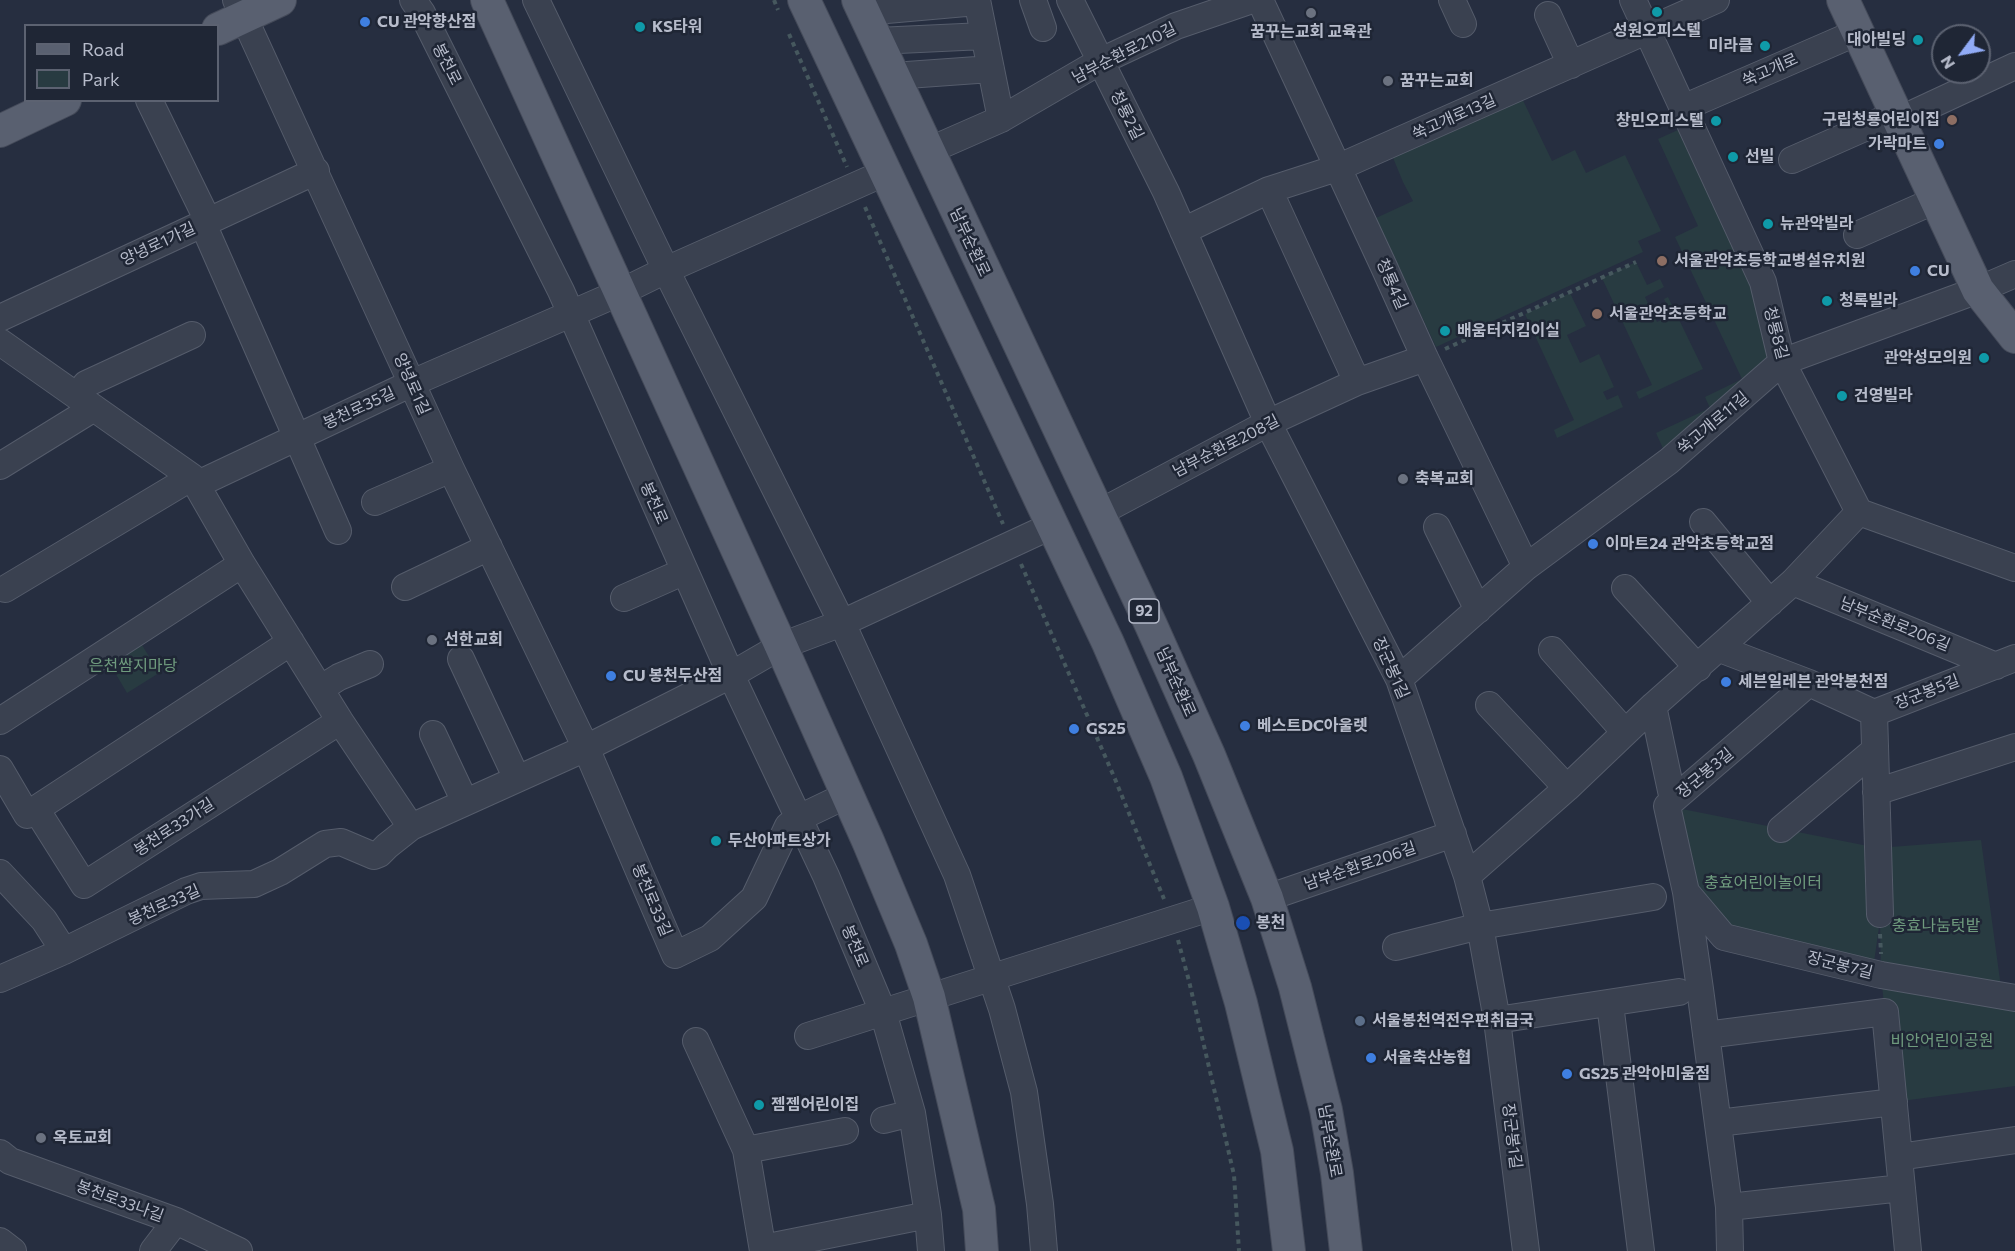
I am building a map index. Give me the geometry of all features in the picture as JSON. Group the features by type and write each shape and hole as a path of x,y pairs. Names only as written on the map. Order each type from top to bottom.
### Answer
{"main road":[{"path":"233,15 280,0"},
{"path":"1843,0 1978,290 2015,337"},
{"path":"486,1 781,646 907,934 930,997 979,1209 982,1251"},
{"path":"791,5 884,173 1108,643 1166,777 1213,907 1241,1003 1277,1151 1288,1251"},
{"name":"남부순환로","path":"861,6 1209,754 1267,898 1294,987 1323,1099 1337,1173 1346,1251"},
{"path":"0,131 61,102"},
{"path":"1015,448 1019,455 1033,462 1048,460 1059,448 1059,432"}],"street":[{"name":"봉천로","path":"413,0 570,314 685,571 793,823 826,876 883,1012 912,1113 928,1215 931,1251"},
{"path":"536,0 666,270 842,623 957,875 1002,1009 1024,1092 1040,1204 1044,1251"},
{"path":"1033,0 1043,28"},
{"name":"청룡2길","path":"1070,0 1166,192 1268,423"},
{"name":"남부순환로210길","path":"928,151 1001,119 1099,62 1176,26 1252,0"},
{"name":"청룡4길","path":"1260,0 1425,358 1526,567"},
{"path":"1452,0 1463,24"},
{"name":"청룡8길","path":"1633,0 1763,282 1782,362 1859,512"},
{"name":"쑥고개로13길","path":"1337,168 1716,0"},
{"path":"977,1 1001,119"},
{"name":"남부순환로","path":"861,6 977,1"},
{"name":"양녕로1길","path":"233,15 316,171 451,469 586,748"},
{"path":"1548,15 1571,65"},
{"name":"쑥고개로","path":"1683,108 1858,32"},
{"path":"877,40 984,36"},
{"path":"1792,160 2015,66"},
{"path":"893,76 991,69"},
{"path":"150,102 205,223 338,531"},
{"path":"1183,231 1269,190 1337,168"},
{"name":"양녕로1가길","path":"0,318 316,171"},
{"path":"621,292 884,173"},
{"path":"1269,190 1357,382"},
{"path":"1857,235 1936,200"},
{"name":"쑥고개로11길","path":"1399,679 1526,567 1669,461 1782,362 1978,290 2015,274"},
{"name":"봉천로35길","path":"194,481 297,438 412,383 621,292"},
{"path":"0,466 85,402 86,384 192,335"},
{"path":"0,342 194,481 242,564 340,721 411,827"},
{"name":"남부순환로208길","path":"1097,514 1268,423 1357,382 1425,358"},
{"name":"장군봉1길","path":"1268,423 1399,679 1467,876 1480,926 1497,1020 1526,1251"},
{"path":"375,502 451,469"},
{"path":"4,589 194,481"},
{"path":"1467,876 1567,788 1653,706 1794,582 1859,512 2015,568"},
{"path":"1702,522 1770,603"},
{"path":"781,646 842,623 1051,526"},
{"path":"1437,527 1478,610"},
{"path":"405,586 489,547"},
{"path":"0,721 242,564"},
{"path":"624,598 685,571"},
{"name":"남부순환로206길","path":"1794,582 2006,662"},
{"path":"1625,588 1698,668"},
{"path":"36,809 291,642"},
{"name":"봉천로33길","path":"0,979 64,951 186,891 201,886 254,884 280,872 325,844 341,842 374,856 379,854 411,827 586,748 730,675 781,646"},
{"path":"1720,649 1809,683 1874,713"},
{"path":"1552,650 1625,732"},
{"path":"461,659 517,779"},
{"name":"장군봉5길","path":"1880,914 1874,713 2006,662"},
{"path":"320,689 339,677 370,664"},
{"name":"장군봉3길","path":"1653,706 1673,800 1809,683"},
{"path":"1489,705 1567,788"},
{"name":"봉천로33가길","path":"0,769 27,815 36,809 84,885 340,721"},
{"path":"433,734 465,802"},
{"path":"1876,792 2015,747"},
{"name":"봉천로33길","path":"586,748 675,955 710,938 754,898 793,823"},
{"path":"1781,829 1875,750"},
{"path":"793,823 847,795"},
{"name":"장군봉3길","path":"1667,806 1686,892 1729,1207 1730,1251"},
{"name":"남부순환로206길","path":"1267,898 1453,834"},
{"path":"0,873 44,920 64,951"},
{"name":"장군봉7길","path":"1686,892 1724,937 1881,975 2015,998"},
{"path":"1396,946 1480,926 1653,897"},
{"path":"808,1036 1213,907"},
{"path":"1497,1020 1679,993"},
{"path":"1610,1004 1641,1251"},
{"path":"1706,1035 1885,1011 1908,1251"},
{"path":"696,1041 746,1150 763,1249 928,1215"},
{"path":"1718,1123 1894,1102"},
{"path":"884,1120 912,1113"},
{"path":"746,1150 845,1131"},
{"path":"1899,1157 2015,1140"},
{"name":"봉천로33나길","path":"3,1163 176,1221 239,1251"},
{"path":"1729,1207 1902,1188"},
{"path":"153,1251 176,1221"},
{"path":"0,1241 13,1251"}],"path":[{"path":"774,0 791,5"},
{"path":"788,33 1115,779 1172,920 1189,981 1234,1175 1239,1251"},
{"path":"1425,358 1636,262"}],"green space":[{"path":"1518,90 1552,161 1575,150 1586,173 1625,155 1661,231 1638,241 1643,252 1436,347 1376,218 1413,201 1389,148"},
{"path":"1689,125 1793,353 1666,455 1656,433 1710,408 1705,397 1742,379 1675,237 1698,226 1658,139"},
{"path":"1636,262 1647,285 1660,279 1664,287 1645,297 1657,322 1672,315 1664,299 1668,297 1703,369 1639,399 1636,392 1652,385 1602,278"},
{"path":"1570,293 1586,326 1567,335 1580,363 1599,354 1614,387 1603,392 1607,400 1618,395 1623,407 1557,438 1554,430 1574,420 1525,314"},
{"name":"은천쌈지마당","path":"139,640 159,673 127,693 107,659"},
{"path":"1667,806 1878,848 1981,840 2002,995 2015,998 2015,1086 1894,1102 1881,975 1880,920 1874,962 1729,934 1691,889"}],"place":[{"name":"성원오피스텔","path":"1657,12"},
{"name":"꿈꾸는교회 교육관","path":"1311,13"},
{"name":"CU 관악향산점","path":"365,22"},
{"name":"KS타워","path":"640,27"},
{"name":"대아빌딩","path":"1918,40"},
{"name":"미라클","path":"1765,46"},
{"name":"꿈꾸는교회","path":"1388,81"},
{"name":"구립청룡어린이집","path":"1952,120"},
{"name":"창민오피스텔","path":"1716,121"},
{"name":"가락마트","path":"1939,144"},
{"name":"선빌","path":"1733,157"},
{"name":"뉴관악빌라","path":"1768,224"},
{"name":"서울관악초등학교병설유치원","path":"1662,261"},
{"name":"CU","path":"1915,271"},
{"name":"청록빌라","path":"1827,301"},
{"name":"서울관악초등학교","path":"1597,314"},
{"name":"배움터지킴이실","path":"1445,331"},
{"name":"관악성모의원","path":"1984,358"},
{"name":"건영빌라","path":"1842,396"},
{"name":"축복교회","path":"1403,479"},
{"name":"이마트24 관악초등학교점","path":"1593,544"},
{"name":"선한교회","path":"432,640"},
{"name":"CU 봉천두산점","path":"611,676"},
{"name":"세븐일레븐 관악봉천점","path":"1726,682"},
{"name":"베스트DC아울렛","path":"1245,726"},
{"name":"GS25","path":"1074,729"},
{"name":"두산아파트상가","path":"716,841"},
{"name":"봉천","path":"1243,923"},
{"name":"서울봉천역전우편취급국","path":"1360,1021"},
{"name":"서울축산농협","path":"1371,1058"},
{"name":"GS25 관악아미움점","path":"1567,1074"},
{"name":"젬젬어린이집","path":"759,1105"},
{"name":"옥토교회","path":"41,1138"}],"park label":[{"name":"충효어린이놀이터","path":"1763,883"},
{"name":"충효나눔텃밭","path":"1936,926"},
{"name":"비안어린이공원","path":"1942,1041"}]}
